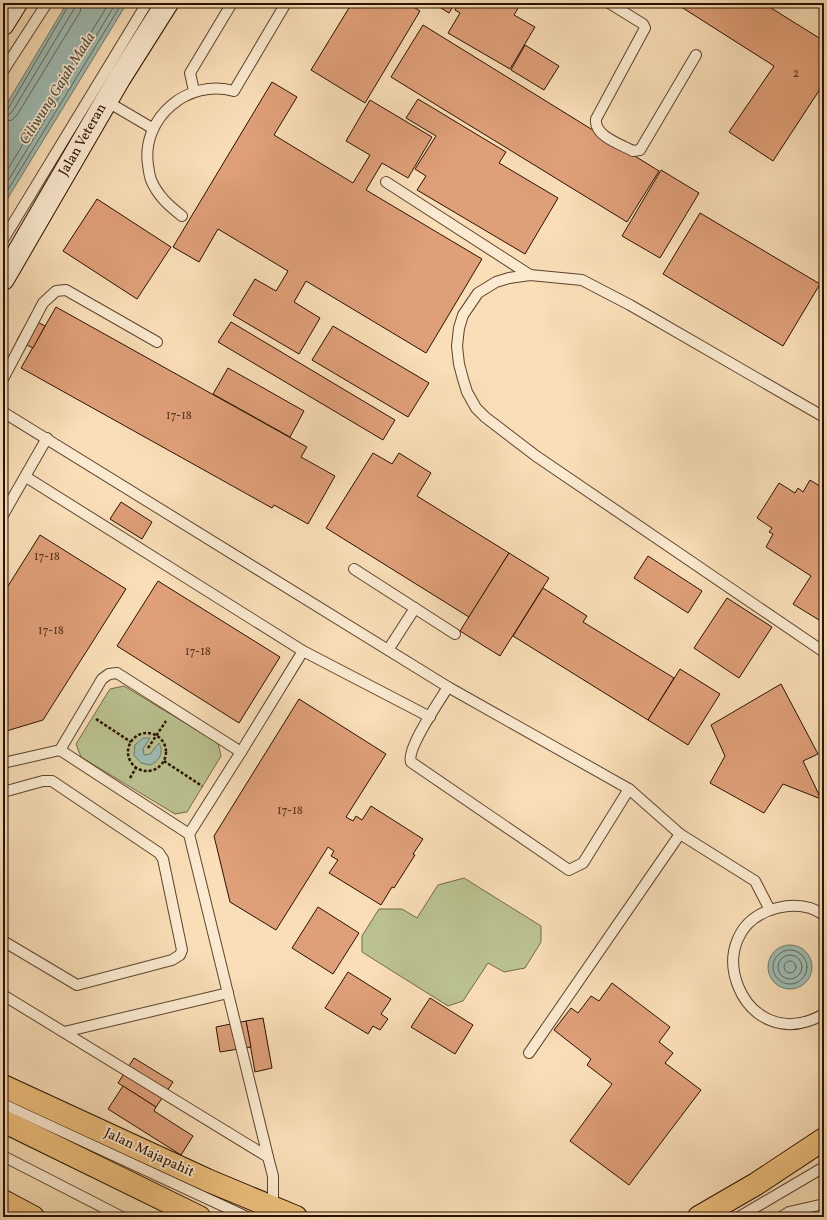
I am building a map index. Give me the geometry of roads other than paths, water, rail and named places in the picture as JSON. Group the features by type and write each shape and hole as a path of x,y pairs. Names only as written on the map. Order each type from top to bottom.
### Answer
{"main road":[{"path":"3,24 16,3"},
{"name":"Jalan Veteran","path":"3,279 106,101 167,3"},
{"name":"Jalan Majapahit","path":"3,1086 207,1180 296,1217"},
{"path":"3,1121 200,1217"},
{"path":"699,1217 756,1184 824,1139"}],"lane":[{"path":"3,71 47,3"},
{"path":"3,240 148,3"},
{"path":"194,91 190,73 232,3"},
{"path":"182,216 162,200 150,178 146,153 152,128 169,105 194,91 222,88 234,92 286,3"},
{"path":"609,3 642,24 645,28 596,118 596,125 599,132 633,151 640,150 696,56"},
{"path":"106,101 152,128"},
{"path":"386,182 530,275"},
{"path":"824,417 630,305 582,280 530,275 509,278 496,282 478,293 463,315 459,328 457,346 459,364 467,392 476,408 531,452 824,652"},
{"path":"3,379 43,304 56,291 66,290 158,342"},
{"path":"5,416 47,438 448,687 629,789 680,834 756,881 770,910"},
{"path":"3,515 47,438"},
{"path":"26,477 303,651 430,717"},
{"path":"354,569 456,634"},
{"path":"388,650 414,608"},
{"path":"189,834 303,651"},
{"path":"60,750 102,679 109,674 117,672 241,752"},
{"path":"448,687 430,717 411,754 412,762 569,870 583,864 629,789"},
{"path":"3,763 60,750 189,834 273,1176 273,1207"},
{"path":"3,792 43,781 52,781 159,853 163,859 182,950 180,955 172,960 77,985 3,941"},
{"path":"529,1053 680,834"},
{"path":"824,915 803,906 786,905 770,910 755,918 744,931 736,946 733,962 735,979 741,995 756,1012 765,1018 781,1023 798,1024 815,1020 824,1014"},
{"path":"64,1032 228,993"},
{"path":"3,995 268,1157"},
{"path":"3,1104 246,1217"},
{"path":"3,1156 122,1217"},
{"path":"739,1217 824,1167"},
{"path":"781,1217 789,1212 824,1204"}],"water":[{"name":"Ciliwung Gajah Mada","path":"67,3 127,3 3,206 3,110"},
{"path":"143,738 150,738 143,749 144,755 150,754 159,743 160,746 161,753 159,759 150,765 141,763 134,755 135,745"},
{"path":"790,945 802,949 808,955 812,967 808,979 802,985 790,989 778,985 772,979 768,967 772,955 778,949"}]}
